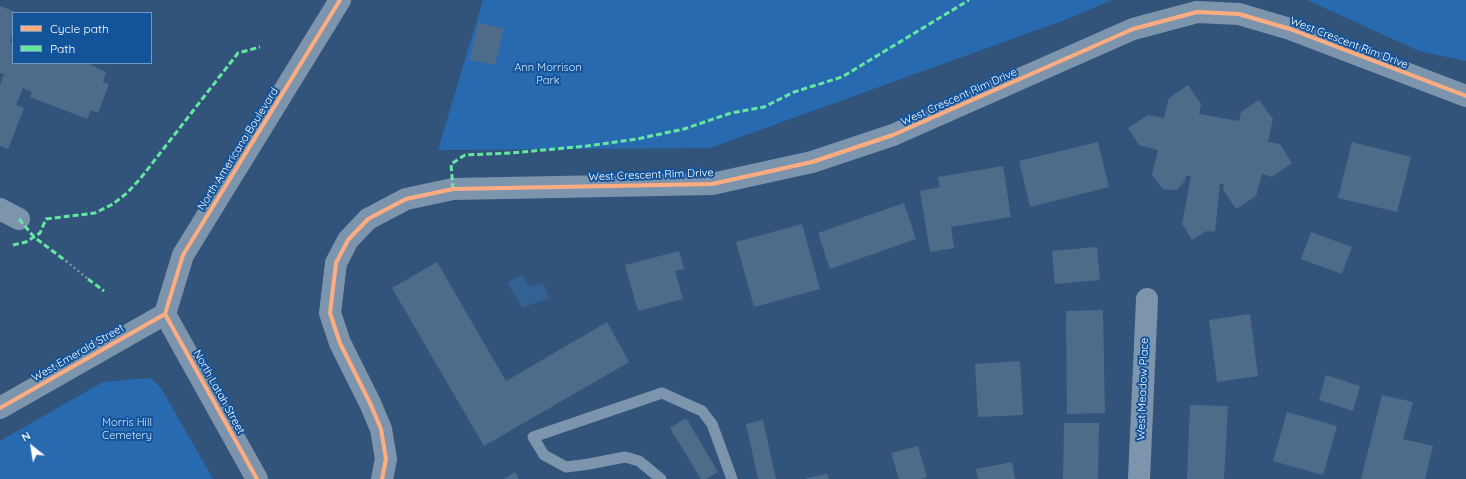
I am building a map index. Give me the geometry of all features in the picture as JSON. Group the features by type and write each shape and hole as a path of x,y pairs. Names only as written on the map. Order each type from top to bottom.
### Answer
{"street":[{"name":"North Americana Boulevard","path":"165,314 183,255 340,0"},
{"name":"West Crescent Rim Drive","path":"382,479 386,459 381,429 370,403 340,343 330,313 336,263 348,240 368,219 406,200 453,189 712,184 812,162 894,135 1133,29 1197,12 1239,14 1290,29 1466,96"},
{"path":"0,209 19,219"},
{"name":"West Meadow Place","path":"1139,479 1147,299"},
{"name":"West Emerald Street","path":"0,408 165,314"},
{"name":"North Latah Street","path":"165,314 257,479"}],"lane":[{"path":"661,479 639,461 624,457 589,464 566,466 544,455 533,437 662,393 702,411 712,424 732,479"}],"path":[{"path":"66,262 88,278"}],"green space":[{"name":"Ann Morrison Park","path":"483,0 1112,0 1070,18 710,148 438,150"},
{"path":"1307,0 1466,0 1466,61 1419,51"},
{"name":"Morris Hill Cemetery","path":"150,378 161,388 213,479 0,479 0,441 103,382"}],"shaded area":[{"path":"522,275 529,287 543,282 549,298 522,308 507,283"}],"building":[{"path":"0,6 15,12 12,12 12,36 10,41 12,42 12,64 92,64 106,72 103,82 109,84 98,113 91,110 87,119 30,97 32,92 23,88 16,105 24,108 8,149 0,146 0,85 4,74 0,73"},
{"path":"478,23 504,28 495,65 470,60"},
{"path":"1188,85 1201,104 1199,114 1239,121 1241,112 1259,100 1273,119 1268,142 1280,144 1292,163 1272,177 1262,174 1256,196 1236,209 1223,189 1224,184 1220,184 1215,232 1207,231 1192,240 1182,224 1191,176 1186,176 1185,181 1176,190 1163,189 1152,175 1158,150 1139,145 1128,128 1148,115 1164,118 1169,98"},
{"path":"1098,142 1109,187 1030,207 1019,161"},
{"path":"1352,142 1411,157 1397,212 1338,198"},
{"path":"1003,166 1011,217 951,227 954,248 930,252 920,191 940,187 938,177"},
{"path":"904,203 916,239 830,269 818,233"},
{"path":"802,224 820,289 754,307 736,242"},
{"path":"1311,232 1352,247 1342,274 1301,259"},
{"path":"1097,247 1100,280 1055,284 1052,251"},
{"path":"679,251 684,269 675,271 683,299 638,311 625,265"},
{"path":"437,262 506,381 607,322 629,362 484,446 392,288"},
{"path":"1103,310 1105,413 1067,414 1066,311"},
{"path":"1250,314 1258,376 1217,382 1209,320"},
{"path":"1020,361 1023,415 978,417 975,364"},
{"path":"1326,375 1360,386 1353,411 1319,400"},
{"path":"1382,395 1413,402 1403,439 1433,446 1425,479 1361,479"},
{"path":"1190,405 1228,406 1224,479 1187,479"},
{"path":"1287,412 1337,426 1323,475 1273,461"},
{"path":"686,418 718,472 706,479 701,479 670,428"},
{"path":"763,420 776,479 758,479 746,424"},
{"path":"1064,423 1099,423 1098,479 1063,479"},
{"path":"918,446 927,477 921,479 899,479 891,453"},
{"path":"1012,462 1015,479 978,479 976,469"},
{"path":"515,472 519,479 504,479"},
{"path":"827,474 829,479 807,479 807,478"}],"marked path":[{"path":"453,189 451,164 465,155 511,153 587,146 637,139 684,129 731,113 764,107 794,92 842,77 969,0"},
{"path":"13,245 26,242 40,233 46,219 95,213 113,204 127,193 140,179 238,53 260,47"},
{"path":"19,219 34,237 66,261"},
{"path":"88,279 104,291"}],"cycle path":[{"path":"165,314 183,255 340,0"},
{"path":"382,479 386,459 381,429 370,403 340,343 330,313 336,263 348,240 368,219 406,199 453,189 712,184 812,162 893,135 1133,29 1197,12 1239,14 1290,29 1466,96"},
{"path":"165,314 257,479"},
{"path":"0,408 165,314"}]}
